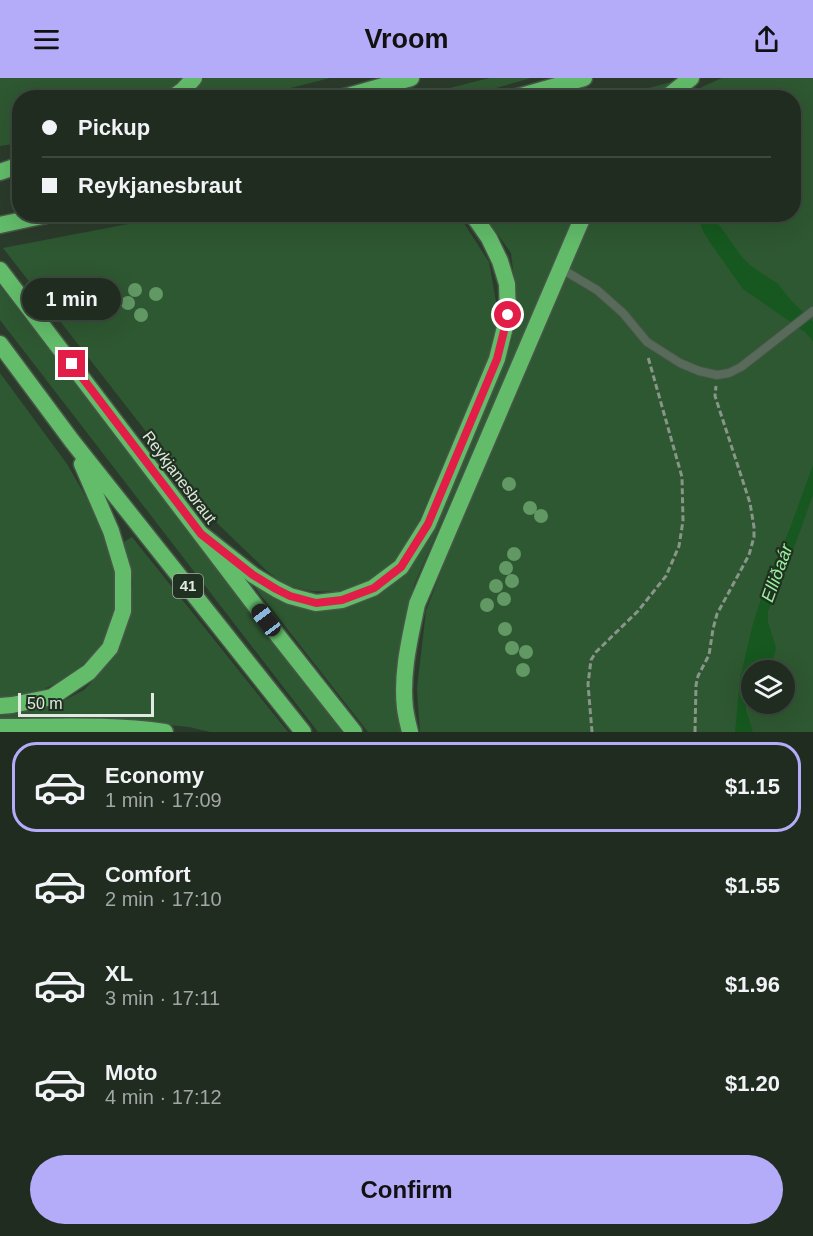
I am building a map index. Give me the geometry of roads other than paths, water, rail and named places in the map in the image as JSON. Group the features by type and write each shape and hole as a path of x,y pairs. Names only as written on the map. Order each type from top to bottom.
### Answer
{"highway":[{"path":"183,90 194,78"},
{"path":"369,90 411,78"},
{"path":"542,90 584,78"},
{"path":"676,90 691,78"},
{"path":"0,225 17,222"},
{"path":"201,534 253,575 276,589 290,596 316,603 342,600 374,588 401,567 428,524 497,359 508,315 507,284 500,261 489,238 478,222"},
{"path":"410,732 405,708 405,674 408,643 417,604 580,222"},
{"name":"Reykjanesbraut","path":"0,270 354,732"},
{"name":"41","path":"0,344 72,441 303,732"},
{"path":"0,706 52,697 89,672 110,648 123,611 123,572 111,531 72,441"},
{"path":"0,727 102,727 165,732"}],"lane":[{"path":"560,268 597,290 623,313 647,342 680,363 717,375 741,368 813,311"}],"water":[{"path":"700,222 717,222 742,257 751,266 778,284 813,322 813,341 805,332 743,289 703,231"},
{"name":"Elliðaár","path":"813,465 813,495 782,581 768,611 768,622 776,648 773,660 744,660 766,583 789,531"},
{"path":"741,674 741,714 747,714 753,732 735,732"}]}
